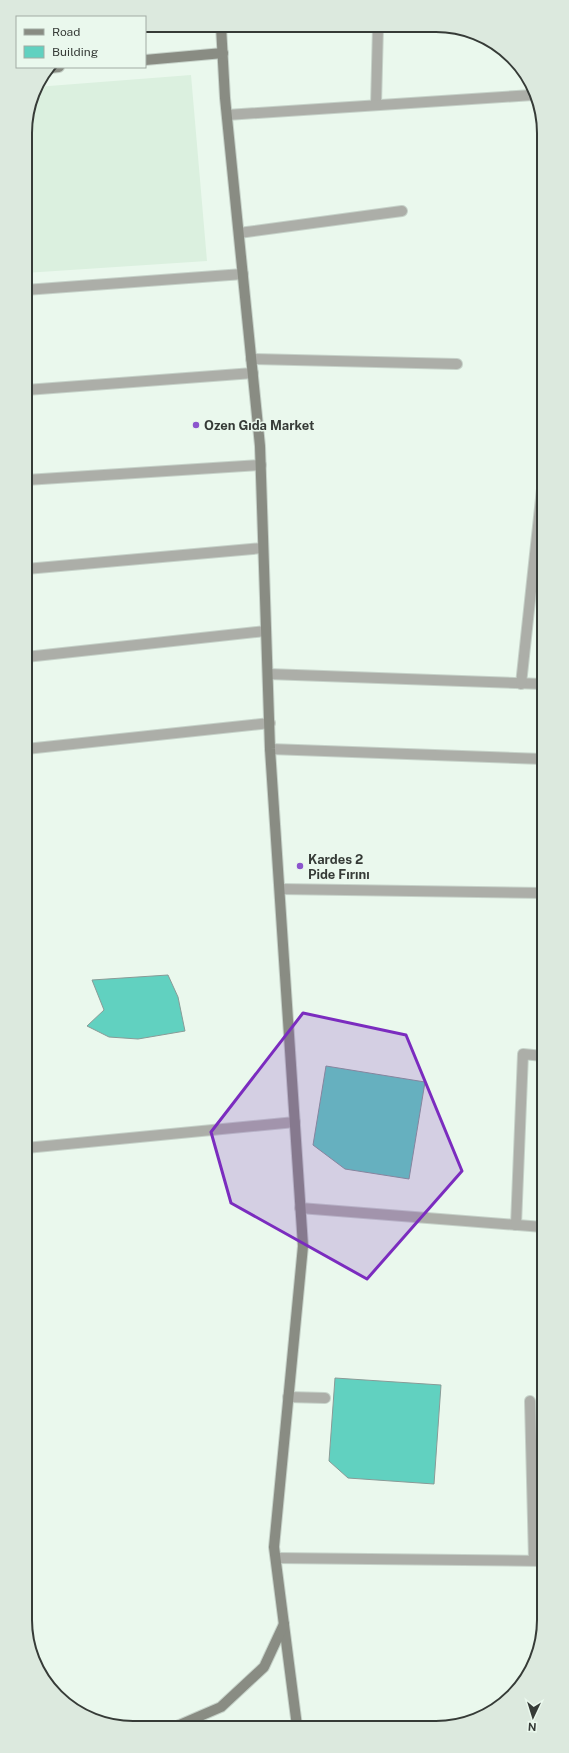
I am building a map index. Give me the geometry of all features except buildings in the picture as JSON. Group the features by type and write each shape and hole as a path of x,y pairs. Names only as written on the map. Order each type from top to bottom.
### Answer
{"street":[{"path":"221,32 227,115 253,373 260,464 270,749 303,1246 274,1547 296,1721"},
{"path":"376,105 378,32"},
{"path":"146,60 223,53"},
{"path":"227,115 530,95"},
{"path":"239,233 402,211"},
{"path":"32,289 243,274"},
{"path":"251,359 457,364"},
{"path":"32,390 253,373"},
{"path":"32,480 260,464"},
{"path":"521,684 537,535"},
{"path":"32,568 264,548"},
{"path":"32,656 266,631"},
{"path":"268,674 537,684"},
{"path":"32,748 270,723"},
{"path":"270,749 537,759"},
{"path":"280,889 537,893"},
{"path":"516,1225 523,1054 537,1055"},
{"path":"32,1147 295,1122"},
{"path":"300,1208 537,1227"},
{"path":"288,1397 325,1398"},
{"path":"530,1401 537,1525"},
{"path":"276,1558 537,1560"},
{"path":"189,1721 221,1707 264,1667 284,1624"}],"highlighted area":[{"path":"303,1013 406,1035 462,1171 367,1279 231,1203 211,1132"}],"shaded area":[{"path":"191,75 207,261 32,273 32,126 35,107 44,86"}],"place":[{"name":"Ozen Gıda Market","path":"196,425"},
{"name":"Kardes 2 Pide Fırını","path":"300,866"}]}
